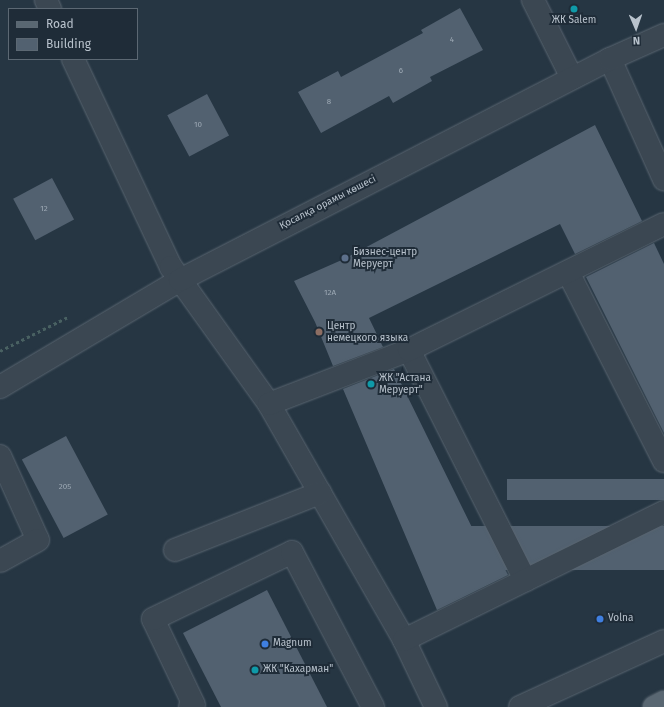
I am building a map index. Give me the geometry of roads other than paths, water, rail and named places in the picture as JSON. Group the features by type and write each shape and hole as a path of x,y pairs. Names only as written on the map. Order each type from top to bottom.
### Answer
{"main road":[{"path":"654,707 664,702"}],"street":[{"path":"533,0 572,78"},
{"name":"Қосалқа орамы көшесі","path":"0,387 180,280 572,78 664,35"},
{"path":"610,59 664,179"},
{"path":"74,60 171,267 269,404 404,640 436,707"},
{"path":"269,404 409,350 664,224"},
{"path":"568,272 664,461"},
{"path":"409,350 525,580"},
{"path":"0,456 38,540 0,561"},
{"path":"175,550 320,493"},
{"path":"404,640 664,512"},
{"path":"190,707 194,705 153,619 292,552 373,707"},
{"path":"520,707 664,641"}],"place":[{"name":"ЖК Salem","path":"574,9"},
{"name":"Бизнес-центр Меруерт","path":"345,258"},
{"name":"Центр немецкого языка","path":"319,332"},
{"name":"ЖК \"Астана Меруерт\"","path":"371,384"},
{"name":"Volna","path":"600,619"},
{"name":"Magnum","path":"265,644"},
{"name":"ЖК \"Кахарман\"","path":"255,670"}]}
